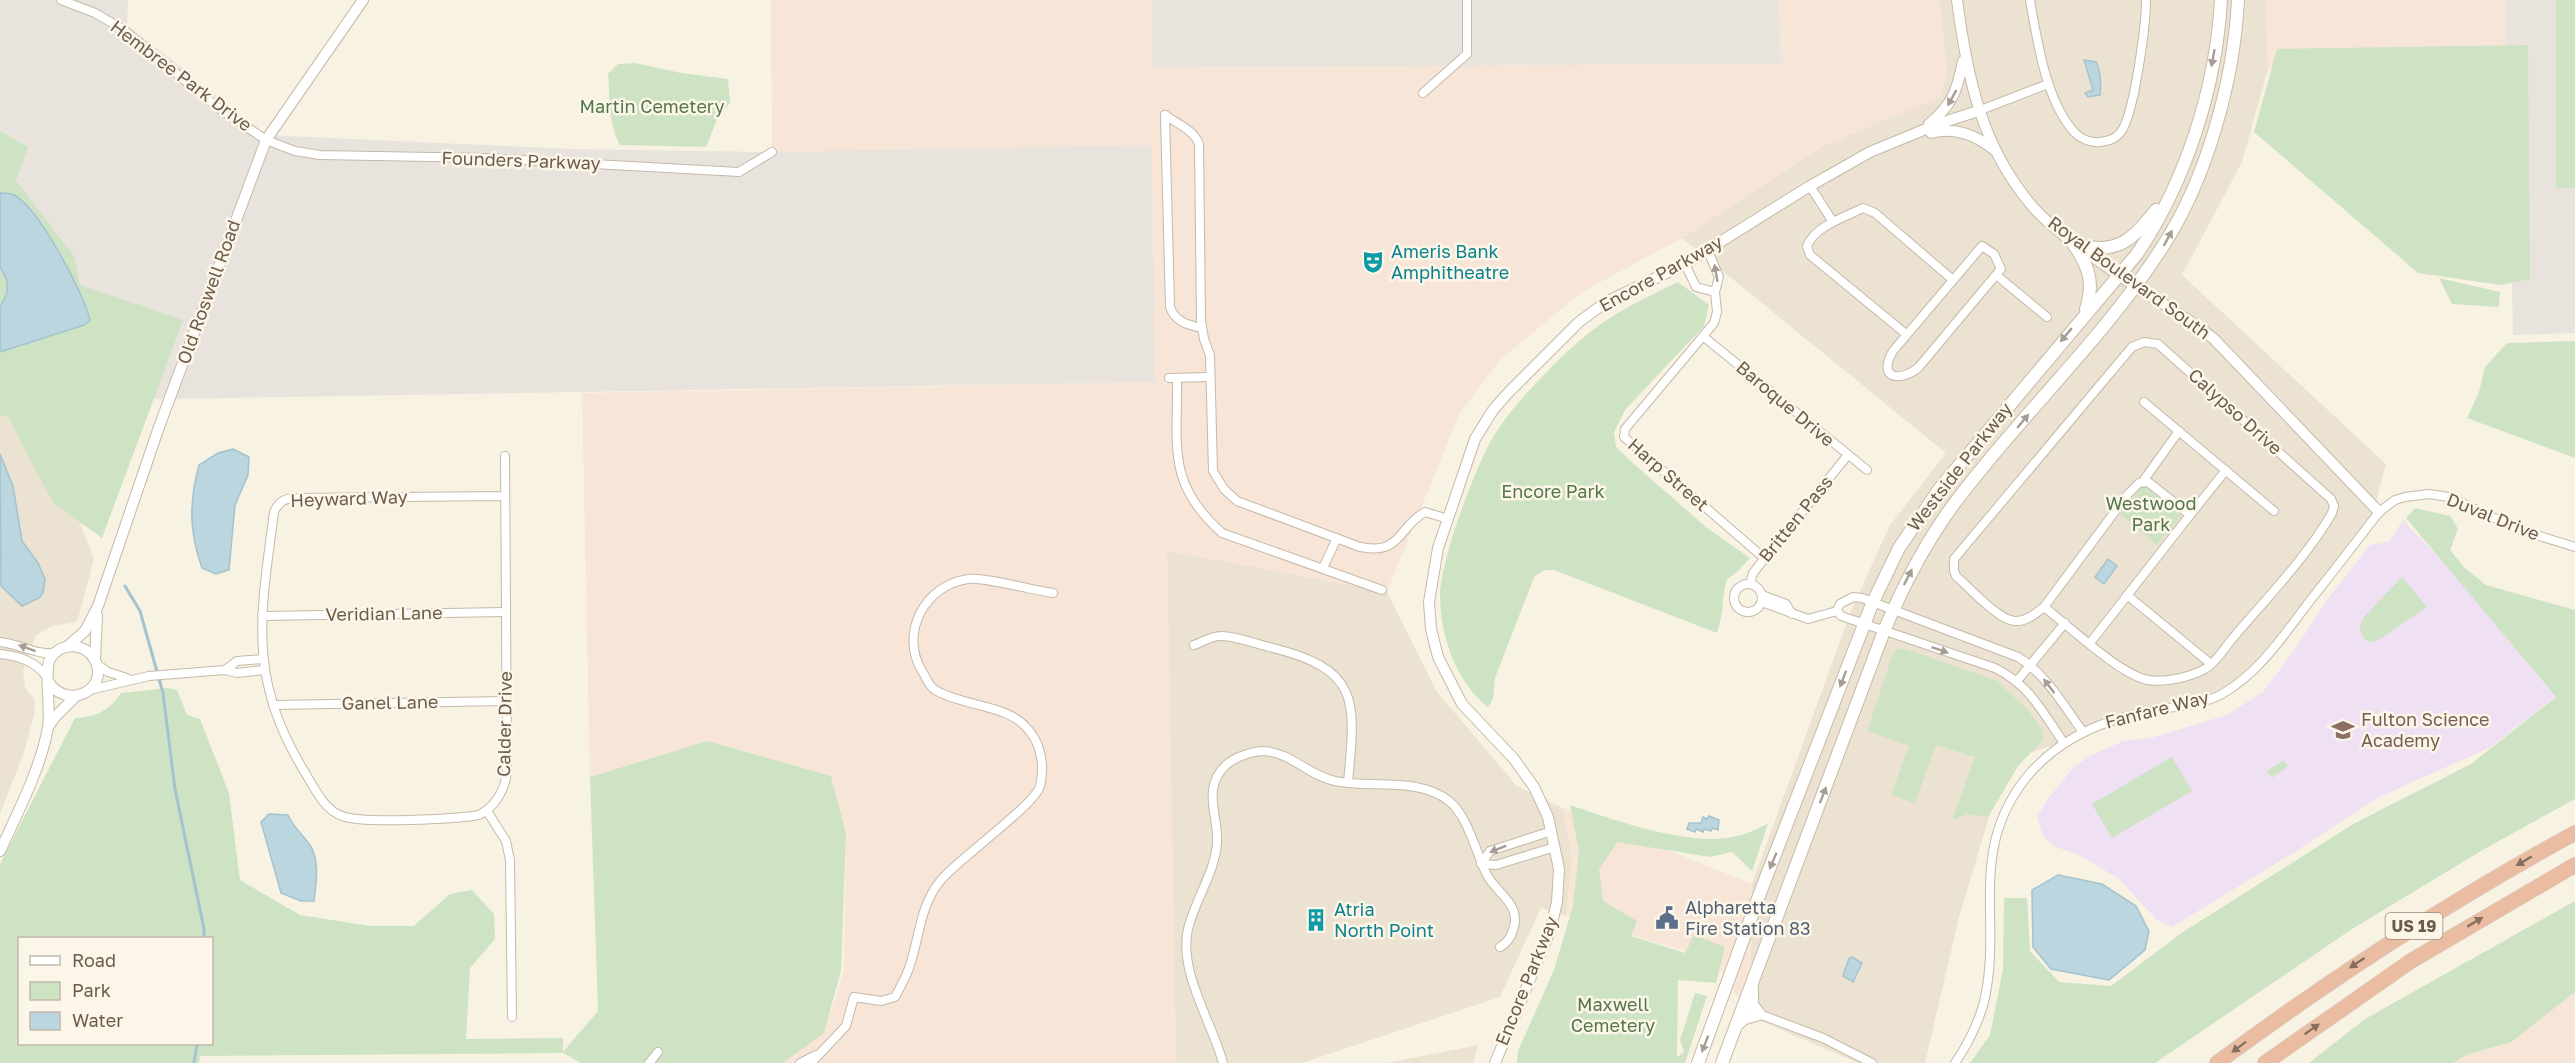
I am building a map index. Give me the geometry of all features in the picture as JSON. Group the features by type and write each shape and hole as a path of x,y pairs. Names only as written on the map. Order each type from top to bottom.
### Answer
{"highway":[{"name":"US 19","path":"2217,1063 2305,999 2398,936 2575,833"},
{"name":"US 19","path":"2265,1063 2402,967 2575,865"}],"main road":[{"name":"Westside Parkway","path":"1698,1063 1863,624 1895,556 1929,502 2137,254 2150,235 2173,188 2204,103 2221,0"},
{"name":"Westside Parkway","path":"1722,1063 1884,631 1914,565 1954,503 2135,287 2165,244 2194,185 2228,78 2237,24 2238,0"},
{"path":"2074,243 2097,249 2128,242 2173,188"},
{"path":"2074,243 2089,272 2089,295 2084,315"},
{"path":"1736,1025 1749,1017 1760,1014 1752,1005 1754,977"}],"street":[{"name":"Hembree Park Drive","path":"61,0 95,13 124,30 217,107 266,140"},
{"name":"Old Roswell Road","path":"55,653 68,646 85,631 98,606 159,427 266,140 363,0"},
{"path":"1423,93 1467,54 1467,0"},
{"name":"Royal Boulevard South","path":"1957,0 1964,55 1978,111 1998,153 2033,207 2074,243 2135,287 2190,320 2214,339 2379,512"},
{"path":"2030,0 2048,84 2068,123 2077,134 2093,143 2109,141 2121,133 2133,99 2146,19 2146,0"},
{"path":"1923,130 1956,95 1964,55"},
{"path":"1978,111 2048,84"},
{"name":"Encore Parkway","path":"1495,1063 1550,931 1557,902 1559,869 1552,831 1534,787 1514,759 1462,704 1438,657 1431,629 1429,603 1438,548 1475,439 1493,410 1507,394 1579,322 1606,302 1685,264 1810,186 1879,148 1978,111"},
{"path":"1202,328 1185,325 1173,315 1170,308 1165,115 1178,125 1189,129 1196,136 1199,144 1202,328 1210,355 1213,471 1224,489 1236,501 1375,550 1400,538 1416,518 1425,512 1448,519"},
{"path":"1879,148 1943,129 1967,133 1998,153"},
{"name":"Founders Parkway","path":"266,140 295,151 320,155 486,158 739,172 772,152"},
{"path":"1810,186 1833,222"},
{"path":"1906,334 1810,255 1807,246 1809,241 1833,222 1863,208 1875,213 1953,280"},
{"path":"1982,246 1994,254 2001,268 1996,275 1918,368 1902,376 1892,376 1888,373 1888,360 1906,334 1982,246"},
{"name":"Harp Street","path":"1708,251 1719,277 1715,292 1717,312 1714,323 1625,429 1624,437 1764,558"},
{"path":"1685,264 1696,287 1715,292"},
{"path":"1996,275 2046,317"},
{"name":"Baroque Drive","path":"1704,337 1867,470"},
{"name":"Calypso Drive","path":"2144,342 2158,344 2331,499 2334,506 2328,519 2286,576 2207,668 2178,677 2149,680 2124,669 2044,607 2026,619 2016,621 2004,617 1956,576 1954,560 2132,347 2144,342"},
{"path":"1210,377 1173,378 1179,467 1192,502 1222,533 1382,590"},
{"path":"2144,402 2274,511"},
{"path":"2044,607 2128,494 2143,481 2179,431"},
{"name":"Calder Drive","path":"487,811 493,806 506,779 505,456"},
{"name":"Britten Pass","path":"1750,584 1753,573 1764,558 1847,456"},
{"path":"2090,643 2226,470"},
{"path":"2143,481 2148,482 2190,516"},
{"name":"Duval Drive","path":"2379,512 2404,496 2429,494 2449,497 2520,530 2575,547"},
{"name":"Heyward Way","path":"487,811 469,817 359,819 341,816 334,812 321,799 293,753 273,705 262,659 262,616 274,512 281,501 293,498 505,496"},
{"name":"Fanfare Way","path":"1955,1063 1972,1034 1984,1002 1988,972 1989,870 1999,826 2009,805 2027,778 2064,743 2113,719 2194,704 2219,695 2237,684 2253,671 2296,620 2379,512"},
{"path":"1323,568 1337,538"},
{"path":"811,1063 846,1026 854,997 881,1001 894,997 910,966 924,908 940,880 1020,809 1039,788 1042,754 1027,727 1010,714 970,705 933,689 916,662 912,630 922,609 941,589 969,578 1053,593"},
{"path":"1762,599 1757,609 1749,612 1736,606 1735,593 1741,586 1750,584 1758,588 1762,599 1792,615 1808,619 1838,611 1845,599 1853,597 2007,652 2029,664 2043,677 2084,732"},
{"path":"2127,595 2211,664"},
{"name":"Old Roswell Road","path":"90,690 97,678 94,639 98,606"},
{"path":"1838,611 1841,616 1995,669 2018,681 2031,695 2064,743"},
{"name":"Veridian Lane","path":"262,616 506,612"},
{"path":"2018,681 2029,664 2065,623"},
{"path":"1194,645 1220,636 1294,654 1312,660 1329,670 1347,694 1352,710 1353,729 1348,782"},
{"path":"0,642 17,644 39,652 55,653 48,664 48,728"},
{"path":"68,646 81,648 108,672 131,678"},
{"path":"0,654 28,660 42,670 59,693 75,697"},
{"path":"225,670 237,661 262,659"},
{"path":"0,851 30,782 48,728 55,717 75,697 90,690 131,678 225,670 237,673 264,670"},
{"name":"Ganel Lane","path":"273,705 506,701"},
{"path":"1223,1063 1189,969 1186,949 1193,911 1214,858 1217,843 1212,810 1213,792 1217,778 1226,765 1238,758 1262,751 1290,758 1334,781 1420,787 1440,794 1460,813 1481,864 1495,890 1513,907 1515,916 1511,935 1500,947"},
{"path":"487,811 506,841 510,860 512,1017"},
{"path":"1481,864 1490,851 1552,831"},
{"path":"1520,842 1526,856"},
{"path":"1481,864 1496,866 1555,847"},
{"path":"1760,1014 1823,1038 1872,1063"},
{"path":"649,1063 658,1052"},
{"path":"800,1063 819,1054"}],"shaded area":[{"path":"0,0 128,0 127,25 267,135 572,149 772,152 1151,145 1155,382 0,402"},
{"path":"771,0 1151,0 1152,67 1781,64 1779,0 1939,0 1947,72 1941,97 1823,146 1682,238 1582,292 1500,360 1459,414 1387,592 1167,551 1176,1063 783,1063 824,1033 844,972 846,833 831,776 707,741 590,777 582,393 1155,382 772,152"},
{"path":"1151,0 1779,0 1781,64 1152,67"},
{"path":"1939,0 2266,0 2268,69 2242,162 2182,275 2386,464 2369,528 2236,685 2006,761 1959,917 1925,1063 1858,1063 1750,1016 1752,884 1851,611 1890,525 1946,453 1682,238 1823,146 1924,103 1947,72"},
{"path":"2266,0 2506,0 2508,64 2268,69"},
{"path":"2506,0 2575,0 2575,333 2513,335"},
{"path":"0,402 65,484 94,559 76,622 52,626 36,635 23,671 25,687 35,701 34,715 24,752 0,814"},
{"name":"Fulton Science Academy","path":"2403,520 2466,586 2555,697 2491,747 2379,797 2172,927 2157,920 2119,879 2081,856 2054,846 2043,836 2037,817 2073,768 2090,756 2123,741 2151,738 2227,715 2263,692 2327,600 2370,545 2389,542"},
{"path":"1167,550 1387,592 1437,692 1517,786 1563,808 1572,859 1566,916 1541,908 1500,997 1302,1063 1176,1063"},
{"path":"1563,808 1752,884 1750,1016 1713,959 1566,916 1572,859"},
{"path":"2575,928 2575,1063 2362,1063"},
{"path":"1478,1045 1473,1063 1387,1063"}],"green space":[{"path":"2556,0 2575,0 2575,188 2556,188"},
{"path":"2528,45 2530,279 2501,285 2418,273 2254,132 2277,49"},
{"name":"Martin Cemetery","path":"635,63 681,73 728,79 730,103 718,117 706,147 620,145 611,119 608,74 618,64"},
{"path":"0,131 28,147 16,181 74,256 80,285 183,320 102,538 53,503 7,415 0,416"},
{"path":"2439,278 2500,292 2499,307 2452,304"},
{"name":"Encore Park","path":"1678,282 1709,305 1704,326 1625,410 1614,432 1616,447 1635,465 1707,528 1750,558 1727,579 1717,633 1554,570 1544,570 1534,577 1495,678 1493,699 1488,707 1476,696 1458,671 1446,641 1441,610 1442,578 1453,535 1470,486 1497,431 1525,395 1548,371 1572,348 1611,317"},
{"path":"2575,341 2575,458 2467,418 2479,392 2485,367 2507,343"},
{"name":"Westwood Park","path":"2144,485 2181,516 2157,545 2120,514"},
{"path":"2415,508 2450,516 2458,529 2450,550 2464,567 2486,585 2575,610 2575,799 2486,848 2352,929 2155,1063 1970,1063 1990,1035 2003,969 2004,898 2027,898 2030,951 2059,982 2111,986 2183,932 2355,823 2471,764 2556,697 2406,518"},
{"path":"2402,577 2427,607 2377,641 2368,642 2359,627 2364,617"},
{"path":"1899,649 1906,649 1997,681 2028,710 2043,731 2043,740 2018,766 1988,817 1968,814 1954,820 1953,817 1975,757 1936,745 1915,803 1891,795 1909,746 1867,731 1893,653"},
{"path":"167,688 177,690 187,715 200,719 229,793 240,880 300,915 370,926 414,926 450,894 472,890 494,914 495,939 470,968 466,1039 563,1038 563,1052 598,1011 590,777 707,741 831,776 846,833 841,971 824,1033 783,1063 581,1063 563,1053 200,1056 199,1063 0,1063 0,864 75,718 101,712 121,693"},
{"path":"2172,757 2192,791 2112,838 2092,804"},
{"path":"2284,760 2288,766 2272,778 2267,771"},
{"name":"Maxwell Cemetery","path":"1570,805 1653,831 1698,838 1719,839 1737,836 1768,824 1752,871 1732,852 1710,857 1617,842 1599,870 1603,901 1637,921 1631,936 1685,953 1694,935 1725,947 1716,983 1678,980 1677,1057 1684,1052 1680,1040 1695,993 1707,996 1685,1063 1517,1063 1518,1051 1554,970 1573,906 1579,852"},
{"path":"2575,901 2575,992 2511,1042 2468,1054 2453,1063 2309,1063 2365,1019"}],"water":[{"path":"2084,60 2096,62 2098,66 2100,95 2088,97 2085,93 2093,90"},
{"path":"0,193 14,195 35,216 70,272 90,320 84,325 0,352 0,307 7,293 7,281 0,266"},
{"path":"233,449 249,457 248,475 235,505 229,570 216,574 202,568 198,555 192,517 193,492 199,465 218,453"},
{"path":"0,454 13,486 22,541 38,563 45,579 43,593 39,598 22,606 1,586"},
{"path":"2108,559 2117,566 2104,584 2095,577"},
{"path":"269,814 288,815 310,845 316,865 314,901 301,901 281,893 261,822"},
{"path":"1709,816 1719,820 1718,830 1704,829 1703,832 1696,829 1695,832 1687,829 1689,823 1701,823 1703,817 1707,819"},
{"path":"2058,875 2102,884 2136,906 2149,931 2145,950 2109,980 2051,969 2033,947 2032,890"},
{"path":"1852,957 1862,963 1853,982 1843,976 1849,958"}],"waterway":[{"path":"125,586 140,611 163,693 175,789 204,937"},
{"path":"194,1063 197,1045"}],"place":[{"name":"Ameris Bank Amphitheatre","path":"1373,262"},
{"name":"Fulton Science Academy","path":"2343,730"},
{"name":"Alpharetta Fire Station 83","path":"1667,918"},
{"name":"Atria North Point","path":"1316,920"}]}
